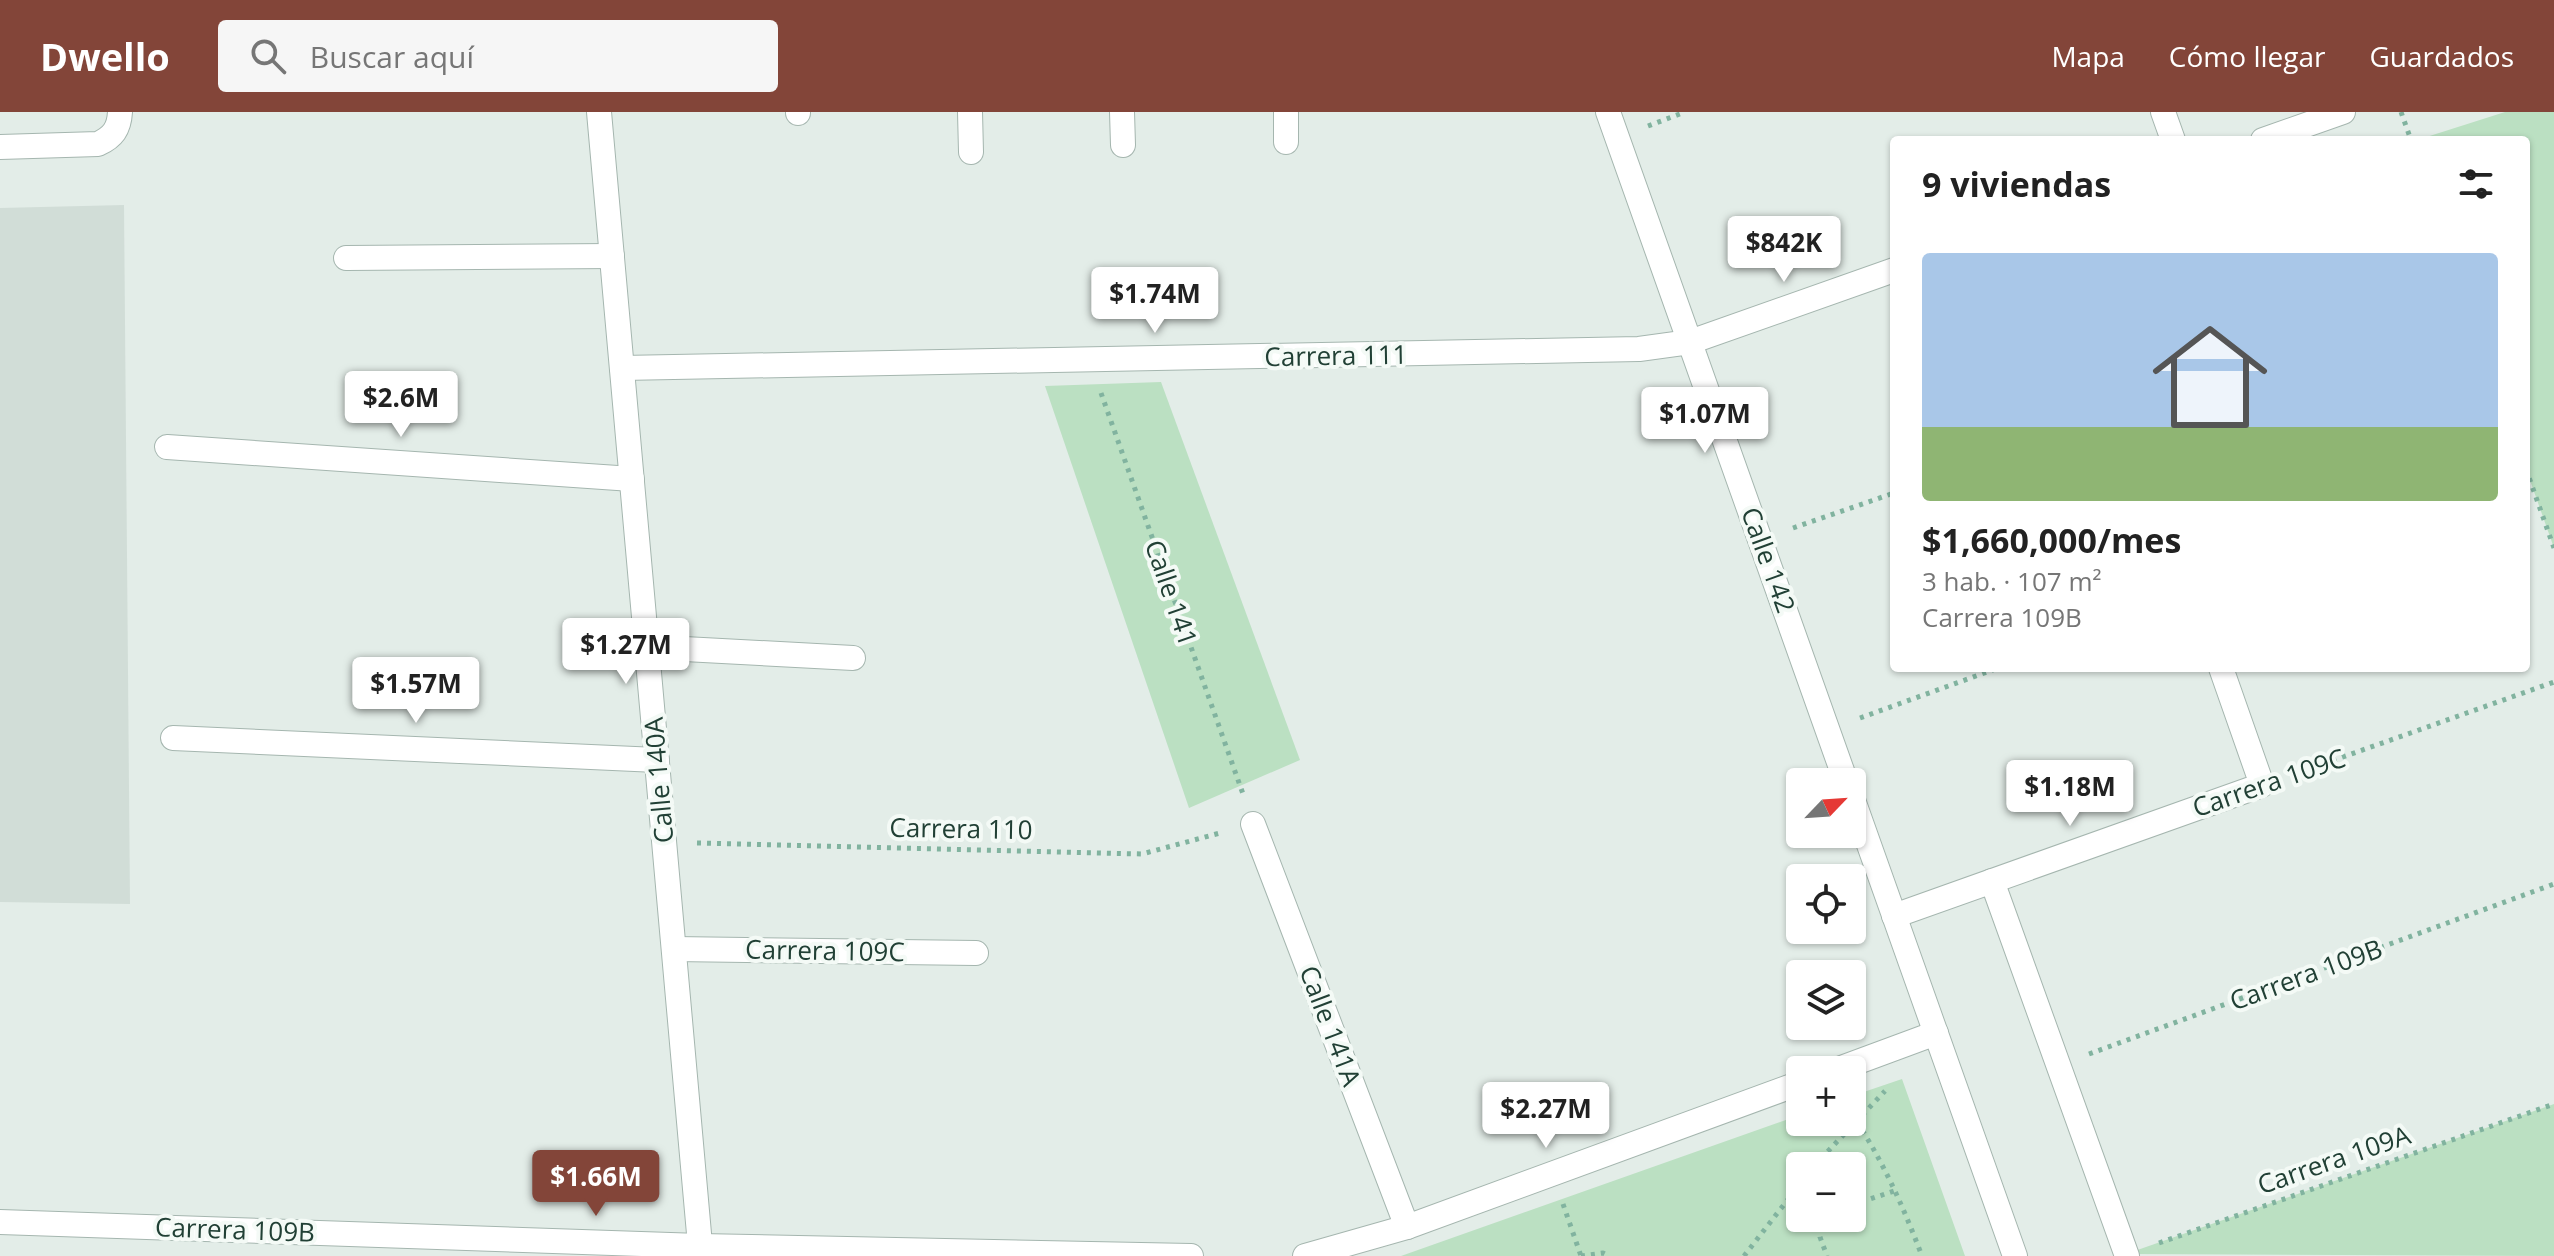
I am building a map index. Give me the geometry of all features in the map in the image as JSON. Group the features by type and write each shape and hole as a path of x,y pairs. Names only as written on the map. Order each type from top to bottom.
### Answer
{"street":[{"name":"Calle 140A","path":"599,112 700,1251"},
{"path":"970,112 971,152"},
{"path":"1122,112 1123,145"},
{"path":"1286,112 1286,142"},
{"name":"Calle 142","path":"1608,112 1841,768"},
{"path":"2163,112 2172,136"},
{"path":"2274,136 2343,112"},
{"path":"0,147 98,144 111,137 120,118"},
{"path":"346,258 612,256"},
{"name":"Carrera 111","path":"622,368 1639,349 1690,342 1890,271"},
{"path":"167,447 632,479"},
{"path":"647,647 853,658"},
{"path":"2222,672 2262,785"},
{"path":"173,738 657,760"},
{"name":"Carrera 109C","path":"1894,916 2262,785"},
{"name":"Calle 141A","path":"1253,824 1407,1227"},
{"path":"1866,837 2015,1256"},
{"path":"1992,881 2127,1255"},
{"name":"Carrera 109C","path":"674,949 976,953"},
{"path":"1866,1059 1936,1033"},
{"path":"1305,1256 1407,1227 1786,1088"},
{"name":"Carrera 109B","path":"0,1222 700,1251 1191,1256"}],"path":[{"path":"2401,112 2410,136"},
{"name":"Calle 141","path":"1089,361 1253,824"},
{"path":"2530,480 2554,548"},
{"path":"1760,539 1890,494"},
{"path":"1828,730 1987,672"},
{"name":"Carrera 109C","path":"2262,785 2554,682"},
{"name":"Carrera 110","path":"664,842 1142,854 1253,824"},
{"name":"Carrera 109B","path":"2058,1066 2554,884"},
{"path":"1866,1112 1887,1089"},
{"name":"Carrera 109A","path":"2127,1255 2554,1104"},
{"path":"1828,1152 1843,1136"},
{"path":"1865,1136 1897,1190 1922,1256"},
{"path":"1553,1173 1581,1256 1603,1253 1609,1256"},
{"path":"1866,1200 1897,1190"},
{"path":"1744,1256 1786,1202"},
{"path":"1820,1232 1827,1256"}],"shaded area":[{"path":"124,205 130,904 0,902 0,208"}],"green space":[{"path":"2505,112 2554,112 2554,548 2530,480 2530,136 2430,136"},
{"path":"1161,382 1300,760 1189,808 1045,386"},
{"path":"1902,1079 1965,1256 1401,1256 1786,1120 1786,1136 1866,1136 1866,1091"},
{"path":"2554,1104 2554,1256 2126,1254"}]}
